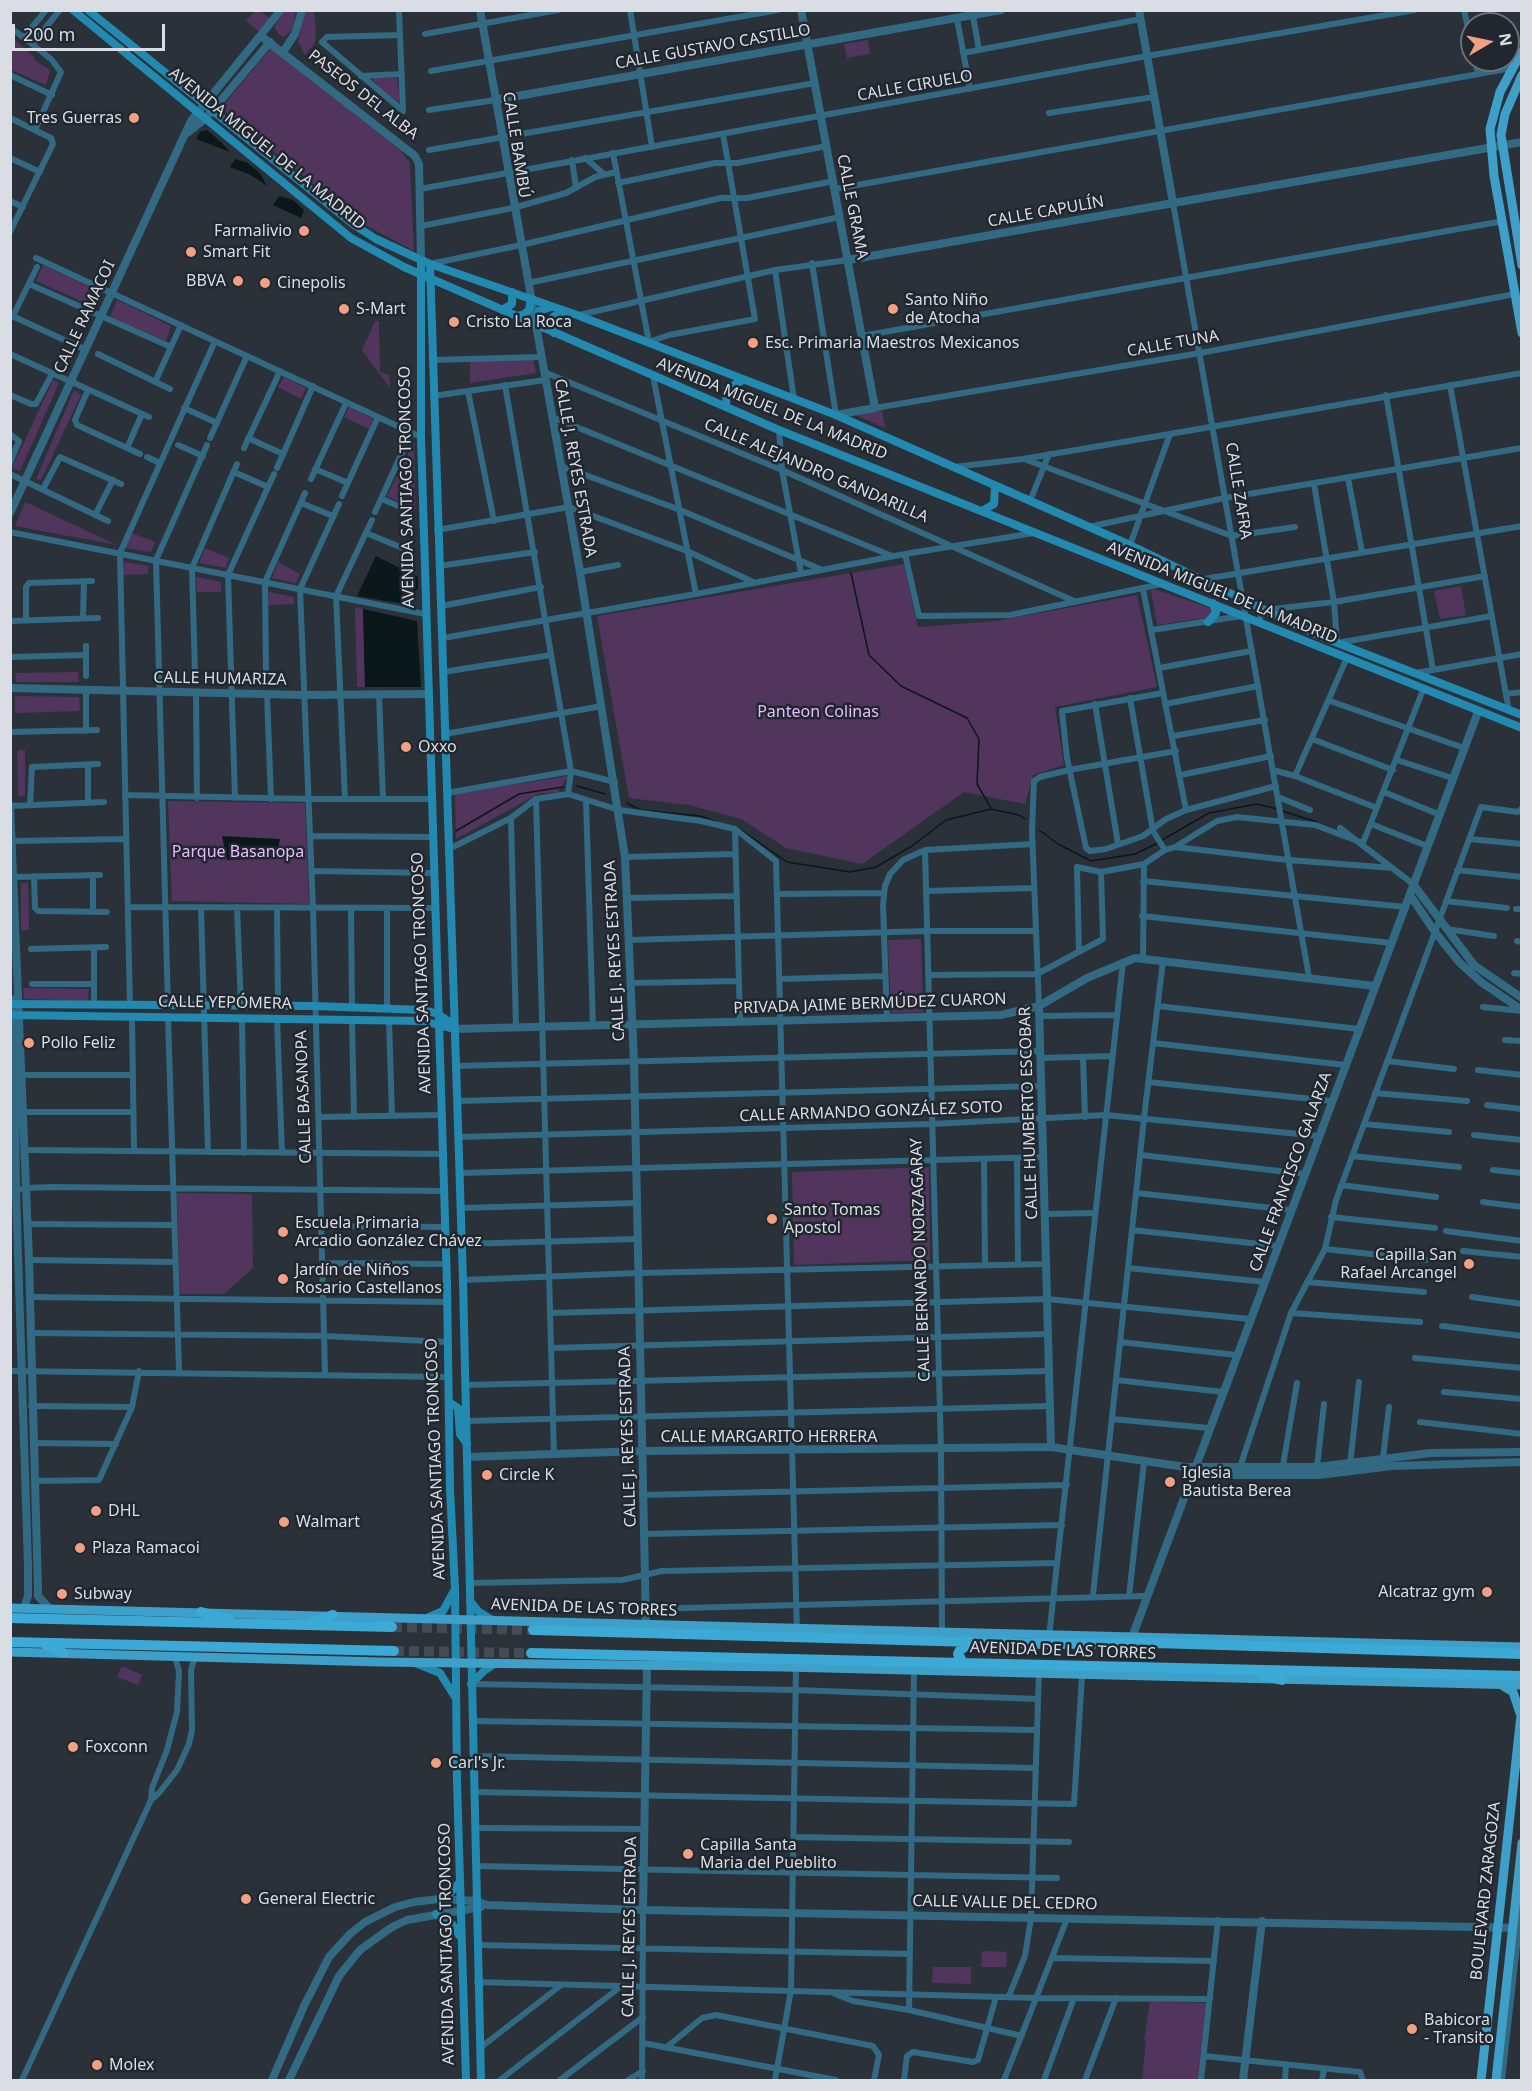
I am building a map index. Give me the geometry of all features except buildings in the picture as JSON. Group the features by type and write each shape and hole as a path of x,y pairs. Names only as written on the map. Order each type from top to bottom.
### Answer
{"highway":[{"path":"201,1612 250,1624"},
{"path":"303,1625 333,1615"},
{"path":"10,1618 392,1627"},
{"path":"651,1626 693,1636"},
{"name":"AVENIDA DE LAS TORRES","path":"533,1630 693,1636 798,1634 973,1642 1131,1640 1487,1650 1521,1654"},
{"path":"912,1666 921,1654 920,1644 916,1640"},
{"path":"10,1642 394,1651"},
{"path":"963,1663 958,1654 960,1650 973,1642"},
{"path":"43,1644 63,1653"},
{"name":"AVENIDA DE LAS TORRES","path":"531,1653 757,1659 796,1664 912,1666 963,1663 1039,1670 1521,1676"},
{"path":"730,1666 757,1659"},
{"path":"1250,1671 1282,1680"}],"main road":[{"name":"AVENIDA MIGUEL DE LA MADRID","path":"73,10 351,238 419,274 779,430 1244,615 1346,660 1521,728"},
{"name":"AVENIDA MIGUEL DE LA MADRID","path":"88,10 360,229 421,260 577,315 836,415 1130,545 1337,643 1521,716"},
{"path":"1510,72 1492,116 1490,148 1521,333"},
{"path":"1521,75 1504,114 1501,146 1517,219 1521,265"},
{"name":"PASEOS DEL ALBA","path":"419,274 421,260"},
{"path":"429,278 430,264"},
{"name":"AVENIDA SANTIAGO TRONCOSO","path":"419,274 425,614 443,1154 450,1489 457,1652 460,1911 466,2080"},
{"name":"AVENIDA SANTIAGO TRONCOSO","path":"429,278 443,638 452,997 456,1027 481,2080"},
{"path":"502,310 512,304 512,292"},
{"path":"516,316 524,315 529,310 531,299"},
{"path":"536,325 539,311 544,307 554,307"},
{"path":"554,333 550,326 553,317 564,311"},
{"path":"419,371 425,371 428,375 429,412 433,419"},
{"path":"726,406 727,389 743,380"},
{"path":"982,511 994,504 995,486"},
{"path":"1208,622 1215,615 1213,603"},
{"path":"428,694 436,693 439,696 446,746"},
{"path":"423,1021 438,1014 452,997"},
{"name":"CALLE YEPÓMERA","path":"14,1004 314,1006 428,1011 438,1014"},
{"path":"438,1014 456,1027"},
{"name":"CALLE YEPÓMERA","path":"14,1015 389,1020 423,1021 456,1027"},
{"path":"449,1402 458,1408 460,1434 467,1444"},
{"path":"450,1489 467,1490"},
{"path":"428,1617 443,1611 455,1588"},
{"path":"470,1601 479,1612 492,1620"},
{"name":"AVENIDA DE LAS TORRES","path":"10,1608 456,1617 798,1634 942,1633 1048,1640"},
{"name":"AVENIDA DE LAS TORRES","path":"1131,1640 1156,1637 1487,1650 1521,1647"},
{"path":"1487,1650 1510,1644 1521,1637"},
{"name":"AVENIDA DE LAS TORRES","path":"10,1652 457,1663 730,1666 796,1664"},
{"path":"411,1662 440,1673 452,1689 458,1703"},
{"path":"471,1684 484,1671 497,1663"},
{"name":"AVENIDA DE LAS TORRES","path":"912,1666 1039,1670 1061,1675 1082,1676 1521,1685"},
{"path":"1491,1684 1514,1692 1520,1718"},
{"name":"BOULEVARD ZARAGOZA","path":"1481,2080 1521,1706"},
{"path":"457,1749 467,1754 473,1777"},
{"path":"459,1820 475,1828"},
{"name":"BOULEVARD ZARAGOZA","path":"1496,2080 1518,1928 1521,1843"},
{"path":"434,1900 450,1893 460,1882"},
{"path":"434,1915 452,1924 461,1941"}],"street":[{"path":"24,37 46,10"},
{"path":"32,44 60,10"},
{"path":"197,112 279,14 268,10"},
{"name":"PASEOS DEL ALBA","path":"283,52 295,34 302,10"},
{"path":"399,10 402,74 403,111 323,45 324,38 400,35"},
{"name":"CALLE BAMBÚ","path":"480,10 528,283"},
{"path":"425,34 558,10"},
{"path":"630,10 652,147"},
{"path":"431,71 778,10"},
{"name":"CALLE GRAMA","path":"801,10 874,408"},
{"name":"CALLE GUSTAVO CASTILLO","path":"429,110 957,19 973,13 1001,10"},
{"name":"CALLE ZAFRA","path":"1139,10 1214,426 1244,615 1265,720 1309,977"},
{"name":"CALLE CIRUELO","path":"420,189 1147,56 1415,10"},
{"path":"973,13 979,50"},
{"path":"957,19 970,89"},
{"path":"963,53 1141,20"},
{"path":"11,28 60,70 61,76 34,130"},
{"name":"PASEOS DEL ALBA","path":"262,37 413,154 419,164 421,260"},
{"path":"206,118 270,42"},
{"path":"430,264 521,246 721,198 834,185 1485,72"},
{"path":"361,76 402,74"},
{"path":"10,75 52,95"},
{"path":"429,150 815,83"},
{"path":"1049,113 1154,97"},
{"name":"CALLE RAMACOI","path":"10,513 110,291 197,112"},
{"path":"10,118 53,141 10,232"},
{"name":"CALLE RAMACOI","path":"187,133 206,118"},
{"path":"613,153 649,342 669,335 755,318 723,134"},
{"name":"CALLE CAPULÍN","path":"577,315 812,263 848,260 1521,142"},
{"path":"618,183 715,163 729,164 826,146"},
{"path":"10,158 40,172"},
{"path":"585,158 604,174"},
{"path":"572,160 576,188"},
{"path":"421,226 513,208 576,188 604,174 616,171"},
{"path":"10,201 23,207"},
{"path":"528,283 840,217"},
{"path":"862,336 1503,221"},
{"path":"36,258 421,437"},
{"path":"812,263 836,415"},
{"path":"37,267 12,316 84,349"},
{"path":"775,270 794,399"},
{"name":"CALLE J. REYES ESTRADA","path":"528,283 580,572 625,857 634,1062 645,1609 651,1626"},
{"path":"29,284 171,347"},
{"name":"CALLE TUNA","path":"836,415 1200,353 1515,294"},
{"path":"155,382 181,325"},
{"path":"130,1006 120,553 215,341"},
{"path":"10,354 145,416 127,448"},
{"path":"98,354 170,388"},
{"path":"210,438 247,356"},
{"path":"432,360 542,357"},
{"path":"244,448 280,371"},
{"path":"954,467 1023,459 1521,373"},
{"name":"CALLE RAMACOI","path":"10,395 31,404 37,402 52,374"},
{"path":"433,396 505,385 544,376"},
{"name":"CALLE ALEJANDRO GANDARILLA","path":"544,376 782,470 1076,602"},
{"path":"653,376 673,468 696,594"},
{"path":"505,385 529,514 571,771 568,795"},
{"path":"1450,385 1509,712"},
{"path":"235,798 228,575 313,386"},
{"path":"88,390 75,420 77,425 140,454"},
{"path":"468,391 494,521"},
{"path":"1386,395 1421,588 1433,670"},
{"path":"311,479 346,403"},
{"path":"184,408 217,423"},
{"path":"342,496 378,417"},
{"path":"552,417 892,556"},
{"path":"779,430 782,470 801,573"},
{"path":"375,512 411,433"},
{"path":"10,434 19,441 10,463"},
{"path":"1130,545 1170,434"},
{"path":"248,438 283,454"},
{"path":"178,445 202,456"},
{"path":"168,1006 156,560 207,446"},
{"path":"1088,527 1226,498 1521,448"},
{"path":"1030,501 1049,454"},
{"path":"43,489 60,457 121,484"},
{"path":"147,457 160,463"},
{"path":"1023,459 1232,536 1295,527"},
{"path":"195,673 192,568 237,464"},
{"path":"561,466 680,510 820,570"},
{"path":"315,469 348,483"},
{"path":"234,472 268,487"},
{"path":"10,474 108,520"},
{"path":"1348,478 1362,552"},
{"path":"95,515 113,480"},
{"path":"1314,484 1328,559 1337,643 1492,616"},
{"path":"266,675 265,582 305,493"},
{"path":"382,499 410,512"},
{"path":"301,502 333,516"},
{"name":"CALLE BASANOPA","path":"325,1373 319,1117 314,1019 313,909 300,589 339,504"},
{"path":"437,530 568,507 687,551 753,583"},
{"path":"345,799 336,596 372,520"},
{"path":"1204,579 1521,526"},
{"path":"10,532 425,614"},
{"path":"366,533 410,551"},
{"path":"443,638 696,594 892,556 1034,533"},
{"path":"439,566 535,552"},
{"path":"906,554 919,616 999,616 1163,584"},
{"path":"580,572 618,565"},
{"path":"1258,622 1264,610 1334,602 1485,576"},
{"path":"84,581 84,618"},
{"path":"26,620 27,584 92,581"},
{"path":"441,606 541,587"},
{"path":"1143,589 1186,810"},
{"path":"1152,630 1244,615"},
{"path":"10,621 98,618"},
{"path":"86,646 86,676"},
{"path":"1159,668 1251,651"},
{"path":"1414,674 1521,654"},
{"path":"10,657 86,655"},
{"path":"443,672 551,655"},
{"path":"1295,776 1346,660"},
{"path":"1166,704 1258,686"},
{"name":"CALLE HUMARIZA","path":"10,688 303,695 428,694"},
{"path":"86,690 86,731"},
{"path":"1363,843 1423,690"},
{"path":"196,692 197,798"},
{"path":"1506,694 1521,692"},
{"path":"1163,693 1065,709 1061,712 1069,770 1086,848 1097,851 1154,834 1166,819 1186,810 1276,786"},
{"path":"267,694 271,799"},
{"path":"379,695 383,799"},
{"path":"1130,698 1154,834 1163,847"},
{"path":"1329,701 1464,748"},
{"path":"1095,704 1118,844"},
{"path":"445,734 602,706"},
{"name":"CALLE FRANCISCO GALARZA","path":"1131,1640 1478,711"},
{"path":"1173,736 1265,720"},
{"path":"10,732 98,730"},
{"path":"1312,739 1393,770"},
{"path":"1069,770 1176,751"},
{"path":"1181,775 1271,756"},
{"path":"1397,760 1452,778"},
{"path":"30,806 32,767 98,764"},
{"path":"88,765 88,803"},
{"name":"CALLE HUMBERTO ESCOBAR","path":"1051,1447 1033,786 1037,779 1069,770"},
{"path":"447,793 571,771 615,783"},
{"path":"1273,771 1295,776 1377,808"},
{"path":"1384,792 1438,814"},
{"path":"124,795 271,799 432,799"},
{"path":"449,849 511,818 536,799 568,795 619,810 695,820 735,829 776,861 798,1634"},
{"path":"536,799 554,1455"},
{"path":"1278,799 1310,810"},
{"path":"586,800 593,1026"},
{"path":"24,1608 28,1596 26,1371 13,1193 14,1004 16,992 10,806 104,802"},
{"path":"1240,1467 1291,1313 1325,1250 1331,1217 1341,1185 1481,807 1518,812 1521,808"},
{"path":"1175,847 1224,819 1282,817 1315,825 1363,843"},
{"path":"511,818 516,1027"},
{"path":"1371,824 1426,846"},
{"path":"1340,828 1363,843 1413,884 1480,970 1521,998"},
{"path":"735,829 740,1022"},
{"path":"310,836 432,837"},
{"path":"12,841 126,839"},
{"path":"1469,839 1521,844"},
{"path":"887,1019 884,892 887,879 894,868 913,854 925,850 1033,844"},
{"path":"1079,952 1076,869 1079,866 1101,872 1144,864 1163,847 1175,847 1288,860 1393,868"},
{"name":"CALLE BERNARDO NORZAGARAY","path":"925,850 931,1054 931,1160 941,1449 942,1633"},
{"path":"625,857 735,854"},
{"path":"1143,958 1144,864"},
{"path":"1457,870 1521,877"},
{"path":"311,871 434,873"},
{"path":"928,975 1037,974 1102,940 1101,872"},
{"path":"13,877 96,875 93,912"},
{"path":"34,876 35,908 38,911 107,912"},
{"path":"1143,881 1406,907"},
{"path":"926,891 1034,888"},
{"path":"778,894 884,892"},
{"path":"1410,895 1435,932 1471,974 1521,1010"},
{"path":"628,898 736,896"},
{"path":"1446,901 1507,908"},
{"path":"128,907 435,908"},
{"path":"201,907 208,1152"},
{"path":"237,907 241,1006"},
{"path":"277,908 278,1006"},
{"path":"351,909 352,1008"},
{"path":"387,909 387,1009"},
{"path":"1142,916 1391,943"},
{"path":"1446,929 1494,936"},
{"path":"629,940 927,931 1036,931"},
{"path":"31,949 106,947"},
{"path":"94,948 94,1005"},
{"name":"PRIVADA JAIME BERMÚDEZ CUARON","path":"456,1027 593,1026 1009,1014 1039,1006 1123,961 1143,958 1374,986"},
{"path":"1048,1640 1067,1485 1123,961"},
{"path":"1093,1596 1163,961"},
{"path":"780,979 885,976"},
{"path":"631,983 739,981"},
{"path":"32,984 94,984"},
{"path":"1158,1006 1359,1029"},
{"path":"1483,1007 1521,1010"},
{"path":"14,1015 22,1075 30,1333 26,1371 32,1406 38,1596 49,1608"},
{"path":"1040,1016 1116,1015"},
{"path":"132,1017 134,1151"},
{"path":"168,1017 179,1371"},
{"path":"242,1018 244,1153"},
{"path":"277,1018 282,1153"},
{"path":"352,1020 354,1117"},
{"path":"389,1020 392,1116"},
{"path":"1505,1040 1521,1041"},
{"path":"1153,1043 1346,1065"},
{"path":"456,1066 931,1054 1112,1056"},
{"path":"1083,1057 1085,1117"},
{"path":"1387,1061 1454,1069"},
{"path":"1478,1070 1521,1075"},
{"path":"22,1075 132,1075"},
{"path":"1148,1082 1332,1101"},
{"path":"457,1101 1041,1086"},
{"path":"1375,1093 1467,1101"},
{"path":"1487,1105 1521,1109"},
{"path":"23,1112 133,1112"},
{"path":"319,1117 441,1115"},
{"name":"CALLE ARMANDO GONZÁLEZ SOTO","path":"458,1137 931,1124 1106,1115 1319,1136"},
{"path":"1364,1124 1449,1132"},
{"path":"1474,1135 1521,1140"},
{"path":"24,1150 443,1154"},
{"path":"1140,1155 1305,1174"},
{"path":"1352,1156 1458,1167"},
{"path":"459,1173 1044,1157"},
{"path":"1017,1158 1018,1264"},
{"path":"984,1159 985,1264"},
{"path":"1493,1170 1521,1173"},
{"path":"1341,1185 1436,1197"},
{"path":"13,1193 25,1188 444,1191"},
{"path":"1137,1193 1291,1210"},
{"path":"1483,1202 1521,1207"},
{"path":"461,1208 636,1203"},
{"path":"1046,1214 1095,1213"},
{"path":"1331,1217 1435,1228"},
{"path":"27,1224 174,1225"},
{"path":"322,1226 445,1227"},
{"path":"1132,1230 1278,1246"},
{"path":"1446,1232 1521,1241"},
{"path":"462,1244 637,1239"},
{"path":"1325,1250 1426,1260"},
{"path":"1463,1251 1521,1257"},
{"path":"29,1260 175,1262"},
{"path":"323,1263 446,1264"},
{"path":"463,1280 638,1273 1047,1264"},
{"path":"1128,1268 1264,1281"},
{"path":"1307,1281 1424,1292"},
{"path":"29,1297 447,1302"},
{"path":"1472,1297 1521,1304"},
{"path":"550,1313 639,1308 1047,1299 1087,1301 1250,1319"},
{"path":"10,1304 20,1304"},
{"path":"1291,1313 1420,1322"},
{"path":"1442,1326 1521,1336"},
{"path":"30,1333 324,1336 448,1342"},
{"path":"551,1348 1048,1334"},
{"path":"1120,1342 1236,1355"},
{"path":"1415,1358 1521,1368"},
{"path":"10,1371 179,1371 448,1377"},
{"path":"34,1481 99,1480 132,1407 140,1371"},
{"path":"465,1385 1049,1371"},
{"path":"1116,1380 1223,1392"},
{"path":"1350,1467 1359,1382"},
{"path":"1281,1476 1297,1383"},
{"path":"1444,1392 1521,1399"},
{"path":"1317,1467 1324,1404"},
{"path":"32,1406 132,1407"},
{"path":"466,1421 1050,1406"},
{"path":"1383,1458 1389,1407"},
{"path":"1112,1419 1209,1428"},
{"path":"1420,1422 1521,1434"},
{"path":"33,1443 117,1443"},
{"name":"CALLE MARGARITO HERRERA","path":"467,1456 642,1451 793,1452 1051,1447 1196,1469"},
{"path":"1196,1469 1282,1467 1298,1471 1350,1467 1383,1458 1431,1453 1521,1452"},
{"path":"1129,1596 1144,1462"},
{"path":"1196,1469 1281,1476 1317,1467 1521,1462"},
{"path":"642,1495 940,1490 1067,1485"},
{"path":"644,1534 1062,1525"},
{"path":"469,1583 622,1580 662,1571 1057,1563"},
{"path":"28,1596 33,1599 38,1596"},
{"path":"645,1609 1146,1596"},
{"path":"22,2080 150,1800 152,1788 168,1750 177,1712 179,1671 175,1657"},
{"path":"150,1800 159,1793 177,1770 189,1744 192,1730 191,1670 195,1658"},
{"path":"776,2080 791,1990 796,1664"},
{"name":"CALLE J. REYES ESTRADA","path":"642,2080 643,1910 648,1760 647,1665"},
{"path":"909,2010 914,1695 912,1666"},
{"path":"1009,1996 1025,1956 1031,1918 1039,1670"},
{"path":"474,1792 1074,1804 1082,1676"},
{"path":"471,1684 796,1690 1038,1699"},
{"path":"472,1720 1036,1731"},
{"path":"473,1756 1035,1768"},
{"path":"475,1828 645,1829"},
{"path":"794,1837 1069,1842"},
{"path":"476,1866 1057,1878"},
{"path":"434,1900 434,1915"},
{"name":"CALLE VALLE DEL CEDRO","path":"272,2080 320,1972 339,1945 365,1922 395,1907 434,1900 460,1901 476,1905 643,1910 1218,1920 1518,1928"},
{"name":"CALLE VALLE DEL CEDRO","path":"289,2080 348,1962 392,1927 476,1905"},
{"path":"1502,2080 1521,1906"},
{"path":"1004,2080 1067,1919"},
{"path":"1201,2080 1218,1920"},
{"path":"1243,2080 1262,1921"},
{"path":"477,1945 910,1954"},
{"path":"1052,1958 1214,1961"},
{"path":"477,1982 1036,1998 1210,1999"},
{"path":"480,2048 560,1985"},
{"path":"500,2080 621,1986"},
{"path":"831,1991 853,2001 909,2010 1022,2036"},
{"path":"904,2080 907,2056 913,2052 976,2061 996,1997"},
{"path":"1044,2080 1074,1998"},
{"path":"1085,2080 1116,1998"},
{"path":"668,2046 702,2018 711,2015 873,2046 878,2050 874,2080"},
{"path":"560,2080 643,2017"},
{"path":"642,2043 668,2046 836,2080"},
{"path":"1204,2056 1360,2073 1363,2079"},
{"path":"1285,2080 1287,2065"},
{"path":"1322,2080 1324,2069"},
{"path":"628,2080 643,2071"}],"green space":[{"path":"255,11 260,11 271,19 260,32 246,21"},
{"path":"285,11 296,11 292,30 284,37 279,35 274,27"},
{"path":"305,11 314,11 316,31 315,43 305,55 298,42"},
{"path":"15,40 34,57 34,60 50,70 46,85 11,70 11,43"},
{"path":"868,40 870,54 847,58 844,44"},
{"path":"271,48 400,150 410,162 414,251 358,221 221,108"},
{"path":"373,78 397,78 400,100 397,102 373,81"},
{"path":"43,265 101,292 95,307 36,281"},
{"path":"117,300 171,326 166,341 110,317"},
{"path":"375,321 379,321 380,372 389,375 390,388 362,350"},
{"path":"533,359 536,373 470,383 470,361"},
{"path":"284,377 306,388 301,399 278,387"},
{"path":"53,380 59,383 20,471 12,468"},
{"path":"74,390 81,395 41,480 36,479"},
{"path":"349,407 373,419 369,429 344,417"},
{"path":"882,410 885,428 856,415"},
{"path":"414,442 415,510 387,496"},
{"path":"25,502 117,545 15,526"},
{"path":"132,533 155,542 151,552 125,548"},
{"path":"205,548 229,558 226,568 199,563"},
{"path":"124,562 149,566 148,574 122,575"},
{"path":"278,562 300,574 296,583 272,578"},
{"name":"Panteon Colinas","path":"904,564 918,627 996,621 1137,595 1157,687 1055,707 1064,765 1033,775 1025,804 964,792 862,864 786,848 741,819 689,805 629,798 597,616"},
{"path":"196,577 221,582 221,592 197,592"},
{"path":"1461,586 1466,615 1440,619 1434,591"},
{"path":"1154,589 1210,608 1213,613 1211,617 1157,625 1151,591"},
{"path":"269,592 294,597 294,604 268,605"},
{"path":"355,608 363,609 365,687 357,687"},
{"path":"78,672 79,682 16,682 15,673"},
{"path":"15,696 79,697 80,711 15,713"},
{"path":"17,750 25,750 25,796 18,796"},
{"path":"568,776 558,792 538,794 456,839 455,794"},
{"name":"Parque Basanopa","path":"168,801 305,803 309,904 172,901"},
{"path":"21,883 28,883 29,930 21,930"},
{"path":"921,939 923,1012 891,1013 888,940"},
{"path":"23,988 89,989 88,1001 24,999"},
{"path":"929,1167 930,1260 794,1265 792,1172"},
{"path":"177,1193 252,1194 253,1268 224,1294 180,1294"},
{"path":"122,1666 142,1675 138,1685 117,1677"},
{"path":"982,1951 1007,1952 1006,1967 981,1967"},
{"path":"933,1967 971,1967 971,1984 932,1983"},
{"path":"1150,2002 1207,2003 1199,2080 1142,2080 1146,2041 1144,2040"}],"shaded area":[{"path":"207,130 230,152 196,139 200,132"},
{"path":"235,159 246,162 260,173 267,186 251,175 230,167"},
{"path":"279,196 293,200 304,210 301,218 273,205"},
{"path":"376,556 418,577 418,588 404,604 357,596"},
{"path":"363,609 417,621 421,687 365,687"},
{"path":"222,836 280,839 276,858 227,860"}],"waterway":[{"path":"851,573 869,655 901,686 967,718 979,739 977,784 991,808"},
{"path":"577,786 605,794"},
{"path":"456,831 519,794 563,787"},
{"path":"627,803 640,810 700,816 716,822"},
{"path":"1162,840 1209,813 1257,804 1277,809"},
{"path":"741,830 787,862 850,872 876,867 912,846 946,820 991,809 1019,815 1025,819"},
{"path":"1282,811 1317,822"},
{"path":"1039,830 1058,844 1091,861 1135,854 1158,843"}],"tunnel":[{"path":"392,1627 533,1630"},
{"path":"394,1651 531,1653"}],"place":[{"name":"Tres Guerras","path":"134,118"},
{"name":"Farmalivio","path":"304,231"},
{"name":"Smart Fit","path":"191,252"},
{"name":"BBVA","path":"238,281"},
{"name":"Cinepolis","path":"265,283"},
{"name":"S-Mart","path":"344,309"},
{"name":"Santo Niño de Atocha","path":"893,309"},
{"name":"Cristo La Roca","path":"454,322"},
{"name":"Esc. Primaria Maestros Mexicanos","path":"753,343"},
{"name":"Oxxo","path":"406,747"},
{"name":"Pollo Feliz","path":"29,1043"},
{"name":"Santo Tomas Apostol","path":"772,1219"},
{"name":"Escuela Primaria Arcadio González Chávez","path":"283,1232"},
{"name":"Capilla San Rafael Arcangel","path":"1469,1264"},
{"name":"Jardín de Niños Rosario Castellanos","path":"283,1279"},
{"name":"Circle K","path":"487,1475"},
{"name":"Iglesia Bautista Berea","path":"1170,1482"},
{"name":"DHL","path":"96,1511"},
{"name":"Walmart","path":"284,1522"},
{"name":"Plaza Ramacoi","path":"80,1548"},
{"name":"Alcatraz gym","path":"1487,1592"},
{"name":"Subway","path":"62,1594"},
{"name":"Foxconn","path":"73,1747"},
{"name":"Carl's Jr.","path":"436,1763"},
{"name":"Capilla Santa Maria del Pueblito","path":"688,1854"},
{"name":"General Electric","path":"246,1899"},
{"name":"Babicora - Transito","path":"1412,2029"},
{"name":"Molex","path":"97,2065"}]}
